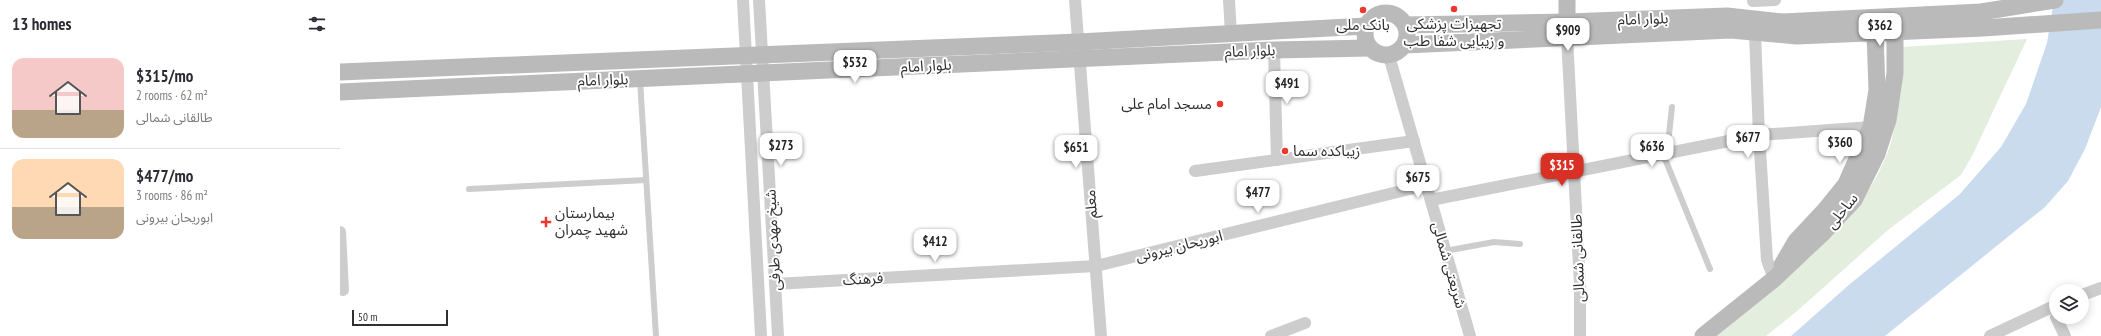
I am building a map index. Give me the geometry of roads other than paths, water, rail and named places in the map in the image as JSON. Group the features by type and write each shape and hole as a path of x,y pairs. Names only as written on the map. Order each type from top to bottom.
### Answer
{"main road":[{"path":"1566,0 1567,30"},
{"name":"بلوار امام","path":"1406,25 1567,30 1731,30 1783,22 1982,12 2055,0"},
{"path":"1382,7 1396,15 1406,25 1407,32 1405,45 1395,54 1389,56 1378,54 1369,48 1365,37 1366,26 1382,7"},
{"name":"بلوار امام","path":"1405,45 1727,16 1755,26"},
{"path":"1755,26 1796,36 2101,20"},
{"name":"بلوار امام","path":"340,92 755,74 1079,51 1231,34 1366,26"},
{"name":"ساحلی","path":"1703,336 1774,279 1823,233 1854,200 1877,154 1888,120 1895,73 1895,32"},
{"name":"ساحلی","path":"1774,279 1796,241 1825,210 1846,184 1871,127 1877,90 1875,33"},
{"name":"بلوار امام","path":"340,72 754,56 1369,48"}],"street":[{"name":"شیخ مهدی طرفی","path":"743,0 754,56 755,74 761,336"},
{"name":"شیخ مهدی طرفی","path":"754,56 759,0"},
{"name":"معلم","path":"1075,0 1101,336"},
{"path":"1229,0 1231,34"},
{"path":"1774,279 1767,260 1759,135 1753,1 1775,0"},
{"name":"طالقانی شمالی","path":"1567,30 1580,285 1580,336"},
{"path":"1274,50 1276,160"},
{"name":"شریعتی شمالی","path":"1389,56 1470,336"},
{"name":"شیخ مهدی طرفی","path":"755,74 775,284 778,336"},
{"path":"1430,200 1759,135 1871,127"},
{"path":"1195,171 1414,141"},
{"name":"ابوریحان بیرونی","path":"1096,266 1426,185"},
{"path":"340,232 343,290"},
{"name":"فرهنگ","path":"775,284 1096,266"},
{"path":"2089,292 2101,288"},
{"path":"1990,336 2049,313"},
{"path":"1271,336 1305,322"},
{"path":"2060,324 2065,336"}],"lane":[{"path":"640,79 656,336"},
{"path":"1672,107 1665,154 1710,269"},
{"path":"469,189 646,180"},
{"path":"1445,251 1494,242 1520,244"}],"water":[{"path":"2054,0 2101,0 2101,107 2085,149 2068,181 2045,207 1885,336 1791,336 1850,284 1960,194 2001,147 2026,104 2047,43"}],"place":[{"name":"تجهیزات پزشکی و زیبایی شفا طب","path":"1454,9"},
{"name":"بانک ملی","path":"1363,10"},
{"name":"مسجد امام علی","path":"1220,104"},
{"name":"زیباکده سما","path":"1285,151"},
{"name":"بیمارستان شهید چمران","path":"546,222"}]}
